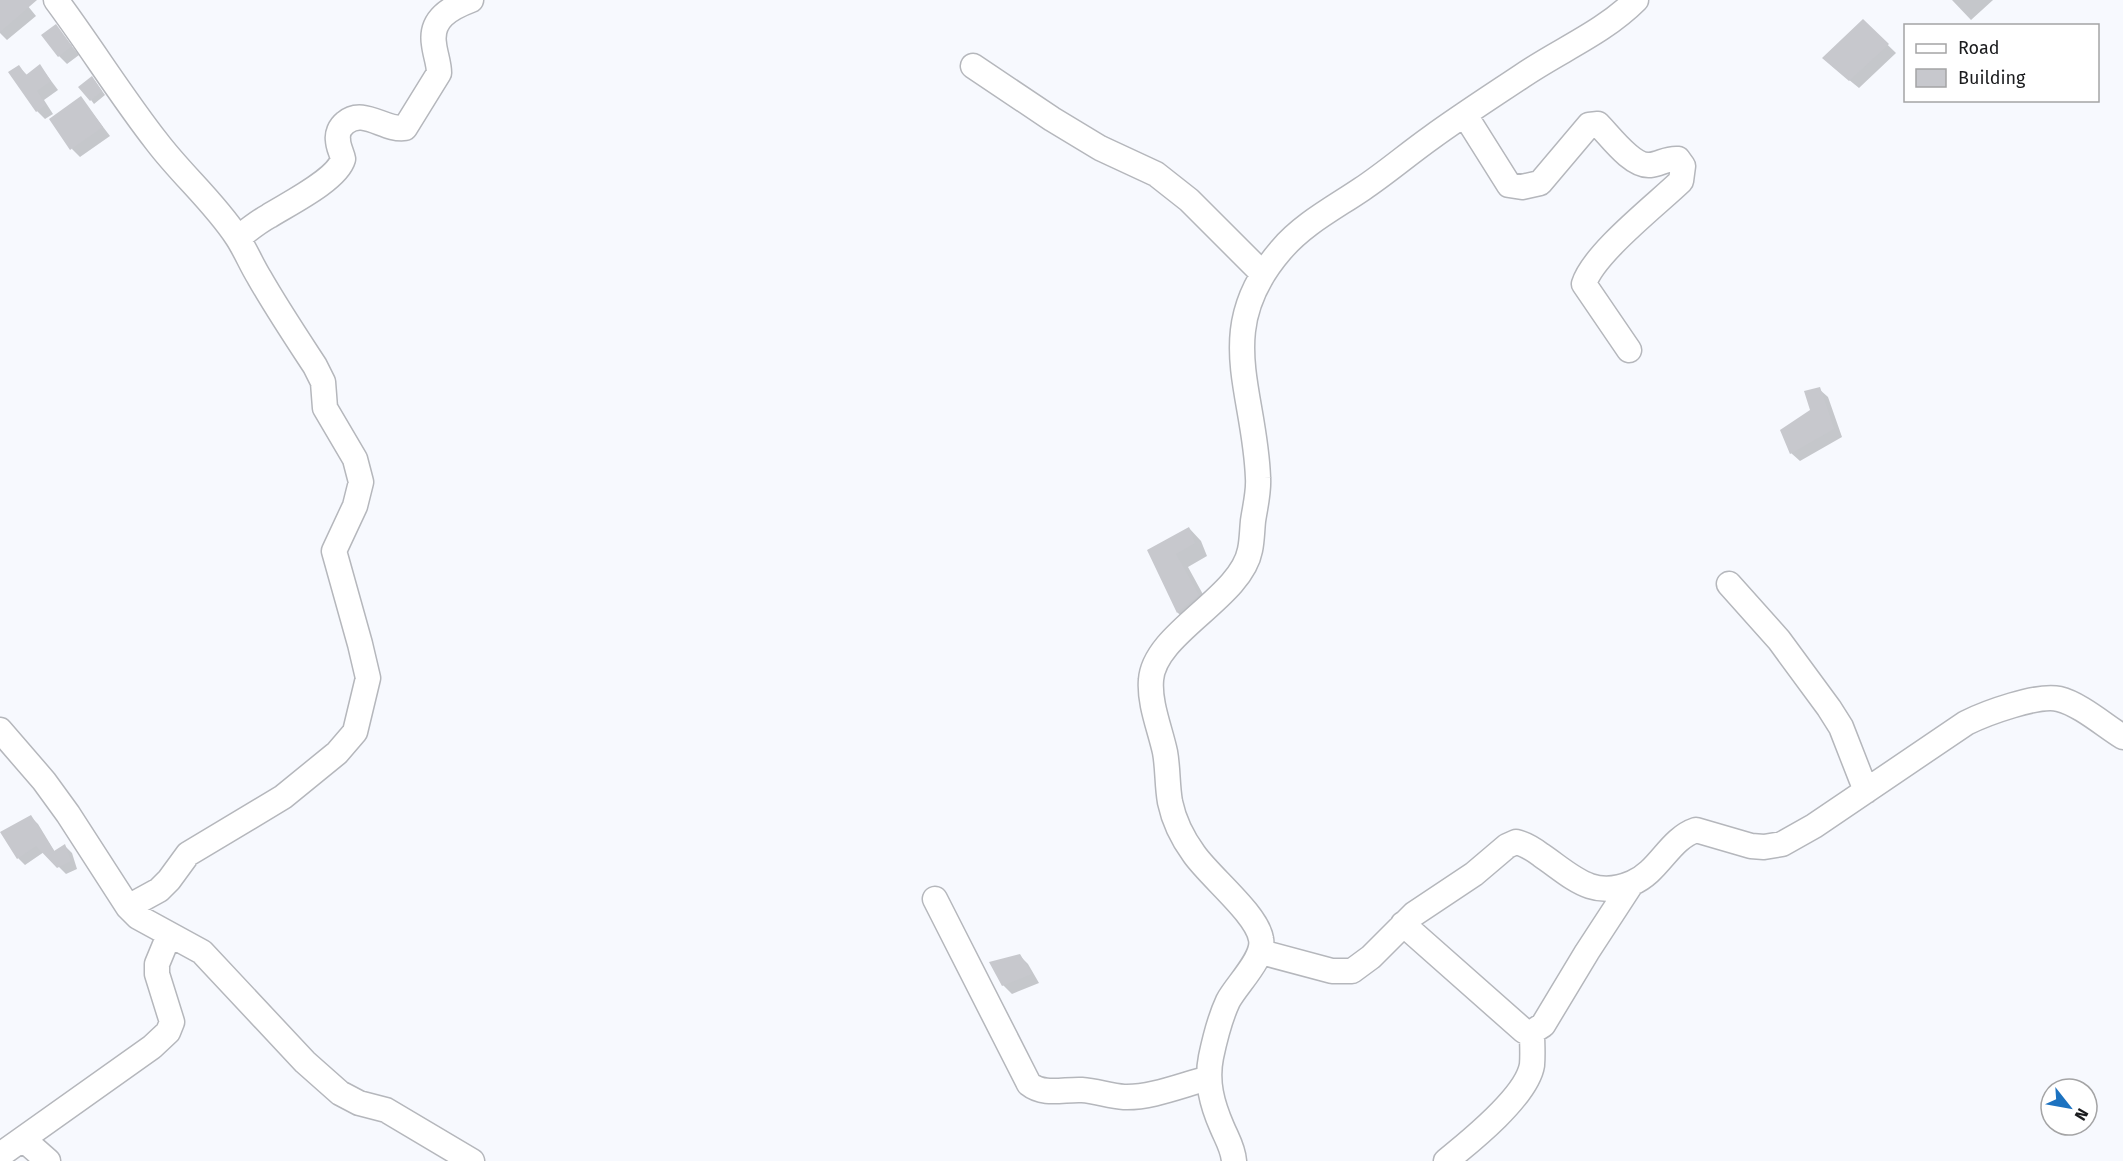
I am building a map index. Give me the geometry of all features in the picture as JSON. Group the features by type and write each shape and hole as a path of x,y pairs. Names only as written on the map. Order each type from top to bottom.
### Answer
{"street":[{"path":"56,0 148,131 238,238 259,277 315,366 323,382 325,408 355,459 361,482 359,494 334,546 334,555 368,678 355,732 338,753 283,796 188,854 159,890 128,907"},
{"path":"238,238 336,172 343,159 338,140 339,132 347,121 361,117 405,128 439,73 433,33 439,18 471,0"},
{"path":"1234,1161 1230,1143 1215,1111 1209,1078 1211,1060 1223,1013 1261,952 1261,938 1258,929 1195,855 1174,818 1170,802 1166,758 1153,700 1151,680 1156,664 1169,644 1239,575 1249,557 1258,481 1240,351 1247,311 1262,273 1282,248 1300,231 1560,51 1614,21 1636,0"},
{"path":"973,66 1100,148 1156,174 1189,200 1262,273"},
{"path":"1465,115 1509,185 1522,187 1540,183 1589,125 1598,124 1636,163 1649,165 1670,158 1678,159 1683,166 1681,181 1600,257 1587,275 1584,284 1629,350"},
{"path":"1729,584 1779,640 1829,708 1841,727 1866,791"},
{"path":"1261,952 1332,971 1352,971 1371,957 1403,924 1423,908 1474,874 1507,846 1516,842 1533,849 1593,888 1607,890 1632,883 1648,874 1683,837 1692,831 1700,830 1750,846 1764,847 1782,844 1814,826 1966,723 1984,714 2029,702 2054,698 2063,700 2123,737"},
{"path":"0,730 50,789 128,907 138,917 202,952 305,1062 340,1093 359,1103 386,1110 472,1161"},
{"path":"1403,924 1524,1031 1532,1032 1543,1025 1632,883"},
{"path":"934,899 1029,1084 1035,1089 1083,1090 1122,1097 1139,1096 1209,1078"},
{"path":"0,1155 152,1047 168,1032 172,1022 157,974 157,964 169,935"},
{"path":"1446,1161 1496,1118 1527,1080 1532,1065 1532,1032"},
{"path":"23,1139 48,1161"}],"building":[{"path":"0,0 37,0 0,32"},
{"path":"1863,19 1889,44 1849,81 1822,58"},
{"path":"56,24 72,46 58,57 41,35"},
{"path":"40,64 51,81 37,91 46,105 36,112 8,72 19,65 26,75"},
{"path":"92,76 102,91 90,101 78,87"},
{"path":"81,96 103,127 70,150 49,119"},
{"path":"1820,387 1834,429 1790,454 1780,430 1810,410 1804,391"},
{"path":"1189,527 1195,543 1176,554 1199,595 1177,613 1147,550"},
{"path":"31,815 54,851 65,844 71,861 57,868 36,846 17,859 0,832"},
{"path":"1020,954 1032,974 1002,986 989,962"}]}
